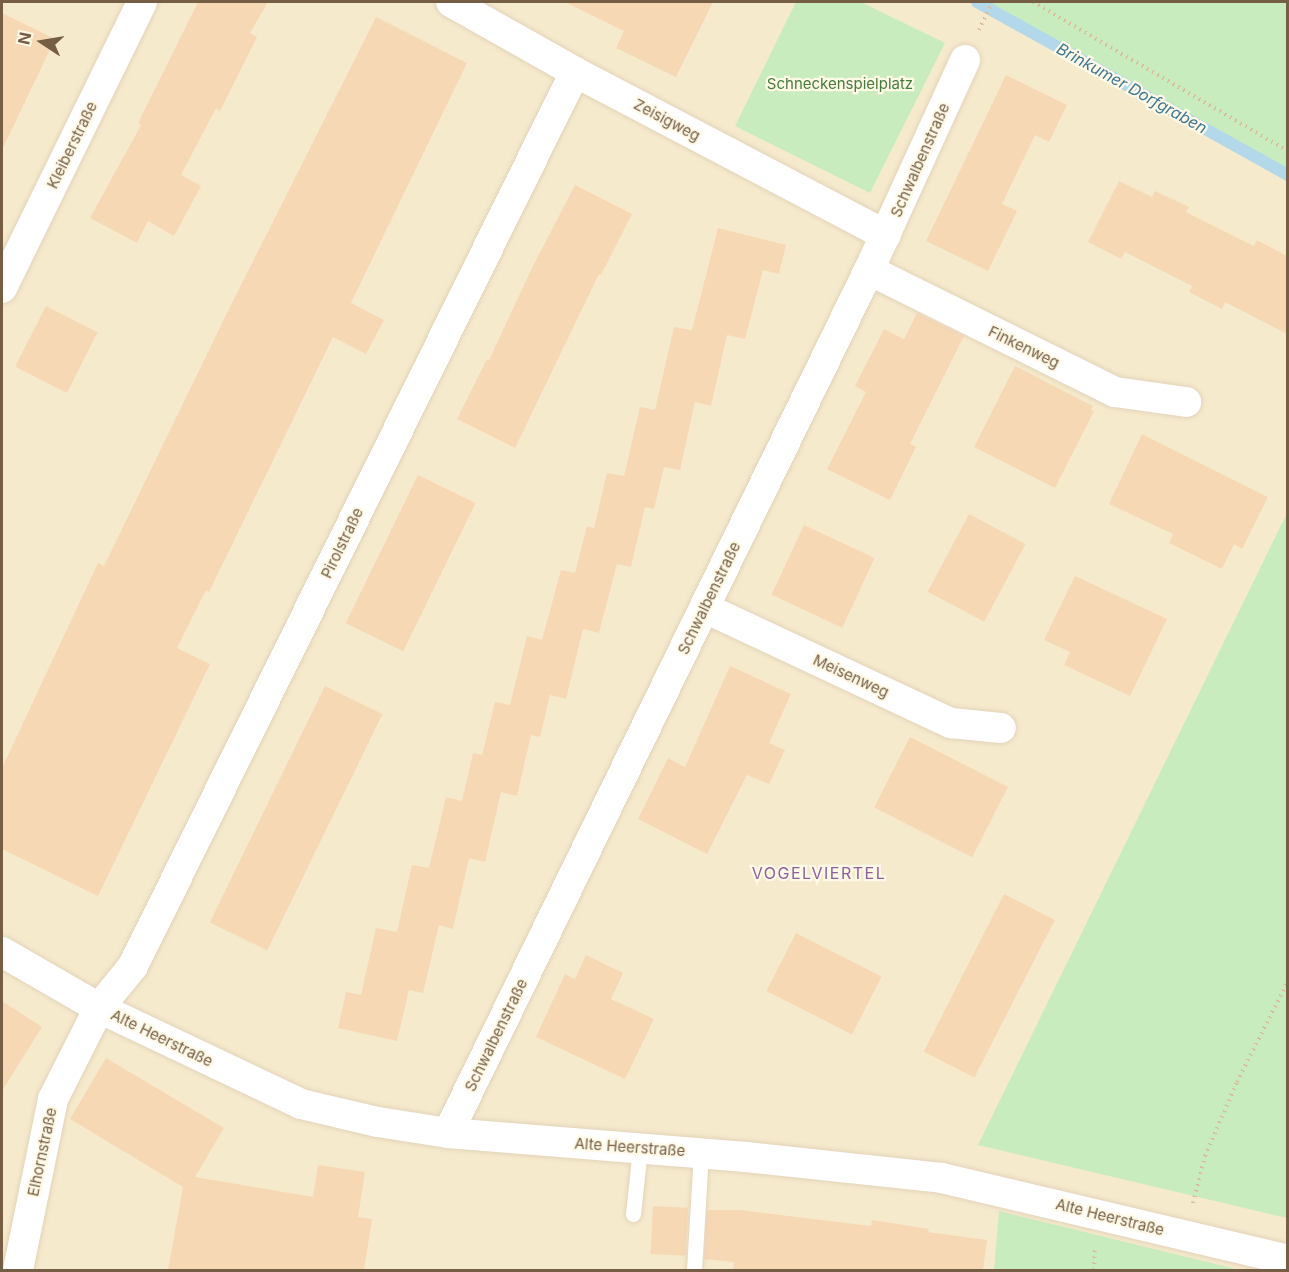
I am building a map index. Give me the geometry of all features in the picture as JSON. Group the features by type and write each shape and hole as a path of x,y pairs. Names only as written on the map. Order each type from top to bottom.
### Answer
{"street":[{"name":"Kleiberstraße","path":"2,288 142,2"},
{"name":"Zeisigweg","path":"451,2 575,72 886,234"},
{"name":"Schwalbenstraße","path":"448,1133 869,270 965,60"},
{"name":"Pirolstraße","path":"99,1008 133,966 575,72"},
{"name":"Finkenweg","path":"869,270 1115,392 1185,402"},
{"name":"Meisenweg","path":"705,608 951,723 1001,728"},
{"name":"Alte Heerstraße","path":"2,952 99,1008 301,1104 378,1122 448,1133 859,1167 962,1181 1287,1260"},
{"name":"Elhornstraße","path":"18,1270 53,1099 99,1008"}],"lane":[{"path":"633,1214 640,1148"},
{"path":"694,1270 701,1153"}],"path":[{"path":"982,22 992,2"},
{"path":"1034,2 1287,151"},
{"path":"1184,1236 1204,1156 1287,981"}],"shaded area":[{"path":"2,2 989,2 1287,169 1287,1270 2,1270"}],"green space":[{"name":"Schneckenspielplatz","path":"796,2 861,2 945,43 870,193 735,126"},
{"path":"989,2 1287,2 1287,169"},
{"path":"1287,513 1287,1218 978,1145"},
{"path":"999,1211 1240,1270 994,1270"}],"building":[{"path":"198,2 268,2 250,33 257,37 220,111 216,108 181,175 201,186 174,236 148,221 137,243 90,218 141,125 138,123"},
{"path":"565,2 713,2 676,77 616,48 624,31"},
{"path":"2,13 55,39 2,150"},
{"path":"376,17 467,63 351,303 384,320 366,354 333,337 209,592 206,590 177,648 210,664 98,896 2,849 2,768 98,563 104,566 228,311"},
{"path":"1006,75 1067,105 1049,142 1035,135 1002,204 1017,211 988,271 926,241"},
{"path":"1119,181 1152,197 1155,191 1189,207 1186,212 1254,246 1257,240 1287,256 1287,334 1225,302 1222,309 1189,292 1192,286 1125,252 1121,259 1088,242"},
{"path":"575,185 632,214 601,275 599,274 515,448 457,419 487,359 489,360 532,268"},
{"path":"718,228 786,245 779,274 763,270 745,339 727,335 711,406 695,402 680,470 664,467 654,509 645,507 631,567 617,564 599,633 583,629 566,699 550,695 540,737 531,735 517,796 501,792 485,862 469,858 453,929 439,925 423,993 409,990 397,1041 338,1028 346,992 361,995 376,928 397,932 412,865 429,868 446,797 462,801 473,753 482,755 495,702 510,705 527,636 542,640 561,570 575,573 587,526 594,528 607,473 624,476 640,407 655,410 674,327 692,330"},
{"path":"46,306 98,332 67,393 15,367"},
{"path":"917,313 964,336 910,444 916,447 890,500 827,469 866,392 855,386 884,329 904,339"},
{"path":"1015,366 1093,406 1091,410 1094,411 1055,488 974,447"},
{"path":"1142,434 1268,497 1242,549 1234,544 1222,569 1169,543 1173,534 1109,504"},
{"path":"418,475 476,503 403,651 346,623"},
{"path":"969,514 1026,544 984,622 928,592"},
{"path":"804,525 875,558 842,628 771,595"},
{"path":"1075,576 1167,619 1130,696 1064,665 1070,652 1044,640"},
{"path":"730,666 791,694 769,743 785,750 769,784 747,775 707,854 638,819 668,758 685,767"},
{"path":"325,686 383,714 267,950 210,922"},
{"path":"910,737 1008,787 972,857 874,807"},
{"path":"1004,894 1055,920 974,1078 924,1052"},
{"path":"796,933 882,977 852,1034 766,991"},
{"path":"586,955 623,973 611,999 654,1019 625,1079 536,1037 565,974 575,979"},
{"path":"2,1001 42,1027 2,1091"},
{"path":"106,1058 224,1128 195,1177 313,1197 318,1165 365,1172 358,1217 372,1219 364,1270 168,1270 183,1187 70,1119"},
{"path":"653,1206 688,1208 685,1256 650,1254"},
{"path":"707,1210 740,1210 871,1226 872,1220 929,1229 928,1232 987,1240 983,1270 733,1270 734,1262 704,1259"}],"waterway":[{"name":"Brinkumer Dorfgraben","path":"977,2 1288,175"}],"district":[{"name":"VOGELVIERTEL","path":"819,873"}]}
